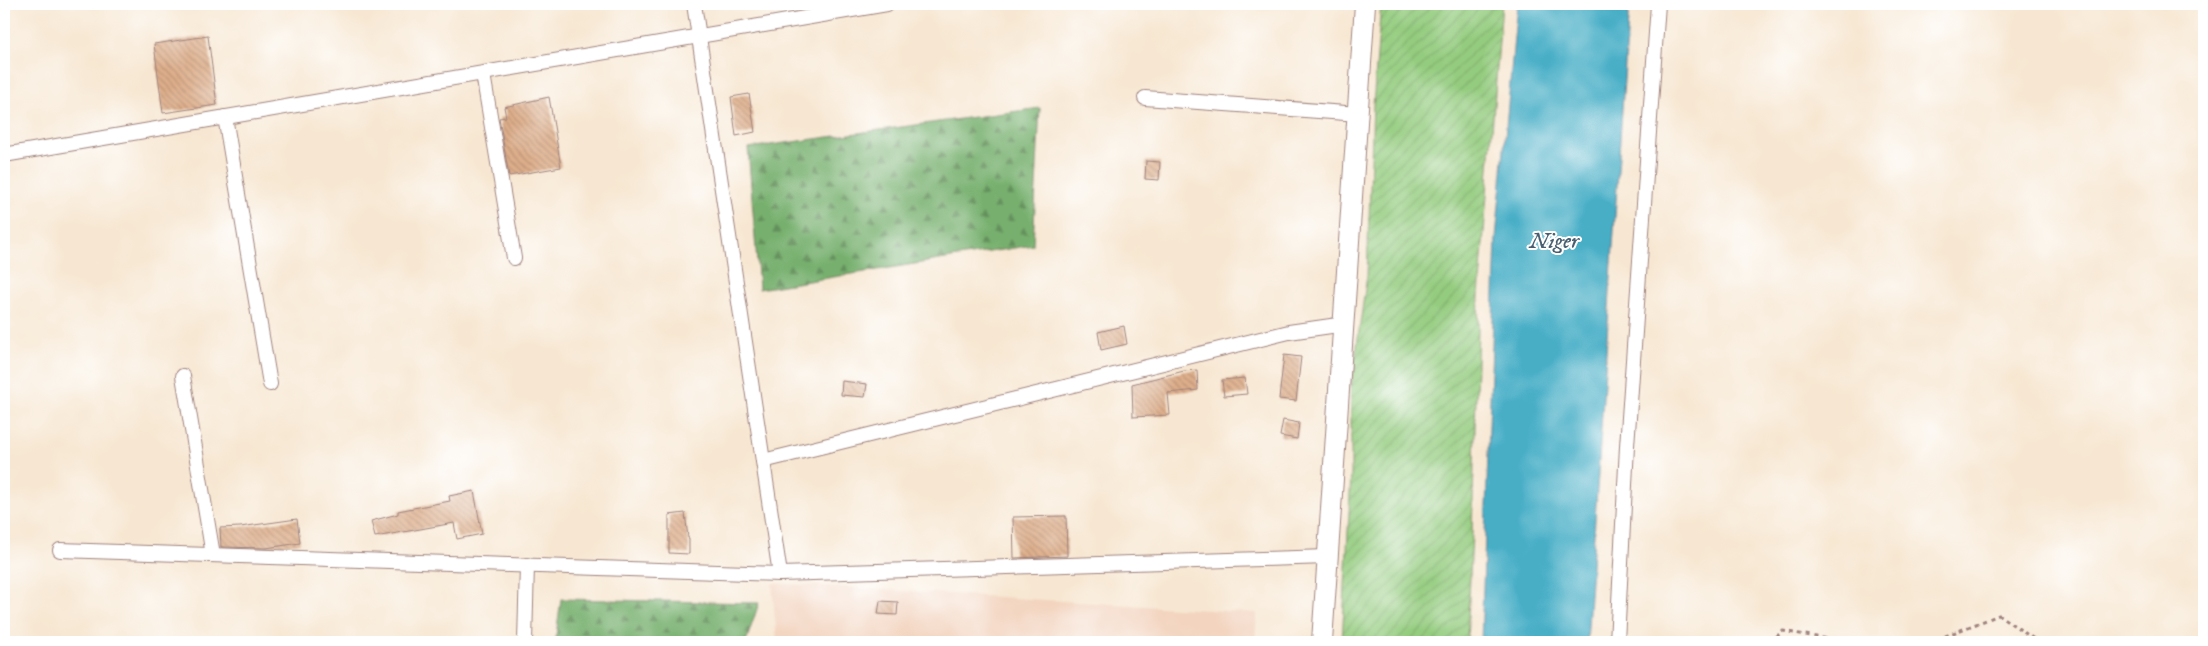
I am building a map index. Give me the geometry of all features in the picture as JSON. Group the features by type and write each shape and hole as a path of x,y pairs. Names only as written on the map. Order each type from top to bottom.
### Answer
{"main road":[{"path":"1322,642 1345,324 1365,4"}],"street":[{"path":"694,4 780,574"},
{"path":"4,155 887,4"},
{"path":"1616,642 1627,446 1658,4"},
{"path":"483,74 514,258"},
{"path":"1145,98 1358,114"},
{"path":"225,117 270,384"},
{"path":"764,461 1289,332 1345,324"},
{"path":"183,376 213,555"},
{"path":"60,550 780,574 1328,557"},
{"path":"525,642 527,566"}],"path":[{"path":"1930,642 1999,615 2038,642"},
{"path":"1770,642 1783,631 1845,642"}],"shaded area":[{"path":"772,583 1257,613 1255,642 777,642"}],"green space":[{"path":"1381,4 1502,4 1479,296 1467,642 1342,642 1351,475 1351,387 1367,275 1373,105"},
{"path":"1040,108 1033,245 759,289 748,148"},
{"path":"561,599 759,603 746,642 555,642"}],"water":[{"name":"Niger","path":"1517,4 1629,4 1587,642 1481,642 1496,238"}],"building":[{"path":"208,36 217,105 163,113 154,44"},
{"path":"749,94 755,132 736,136 731,97"},
{"path":"549,97 561,167 509,176 499,118 506,117 504,107"},
{"path":"1146,161 1160,162 1159,180 1145,179"},
{"path":"1124,326 1127,344 1101,350 1098,332"},
{"path":"1284,355 1301,357 1296,401 1279,399"},
{"path":"1197,370 1198,390 1168,393 1170,415 1133,417 1132,384 1184,371"},
{"path":"1245,378 1247,394 1224,396 1222,380"},
{"path":"842,381 867,384 865,397 841,395"},
{"path":"1283,420 1299,423 1297,439 1280,436"},
{"path":"474,491 482,534 457,539 454,523 375,537 371,521 398,514 398,511 450,501 449,496"},
{"path":"685,513 689,538 689,554 669,553 669,515"},
{"path":"1066,516 1067,556 1014,558 1013,517"},
{"path":"297,519 300,543 266,548 221,547 220,528"},
{"path":"880,601 898,602 897,615 878,614"}]}
